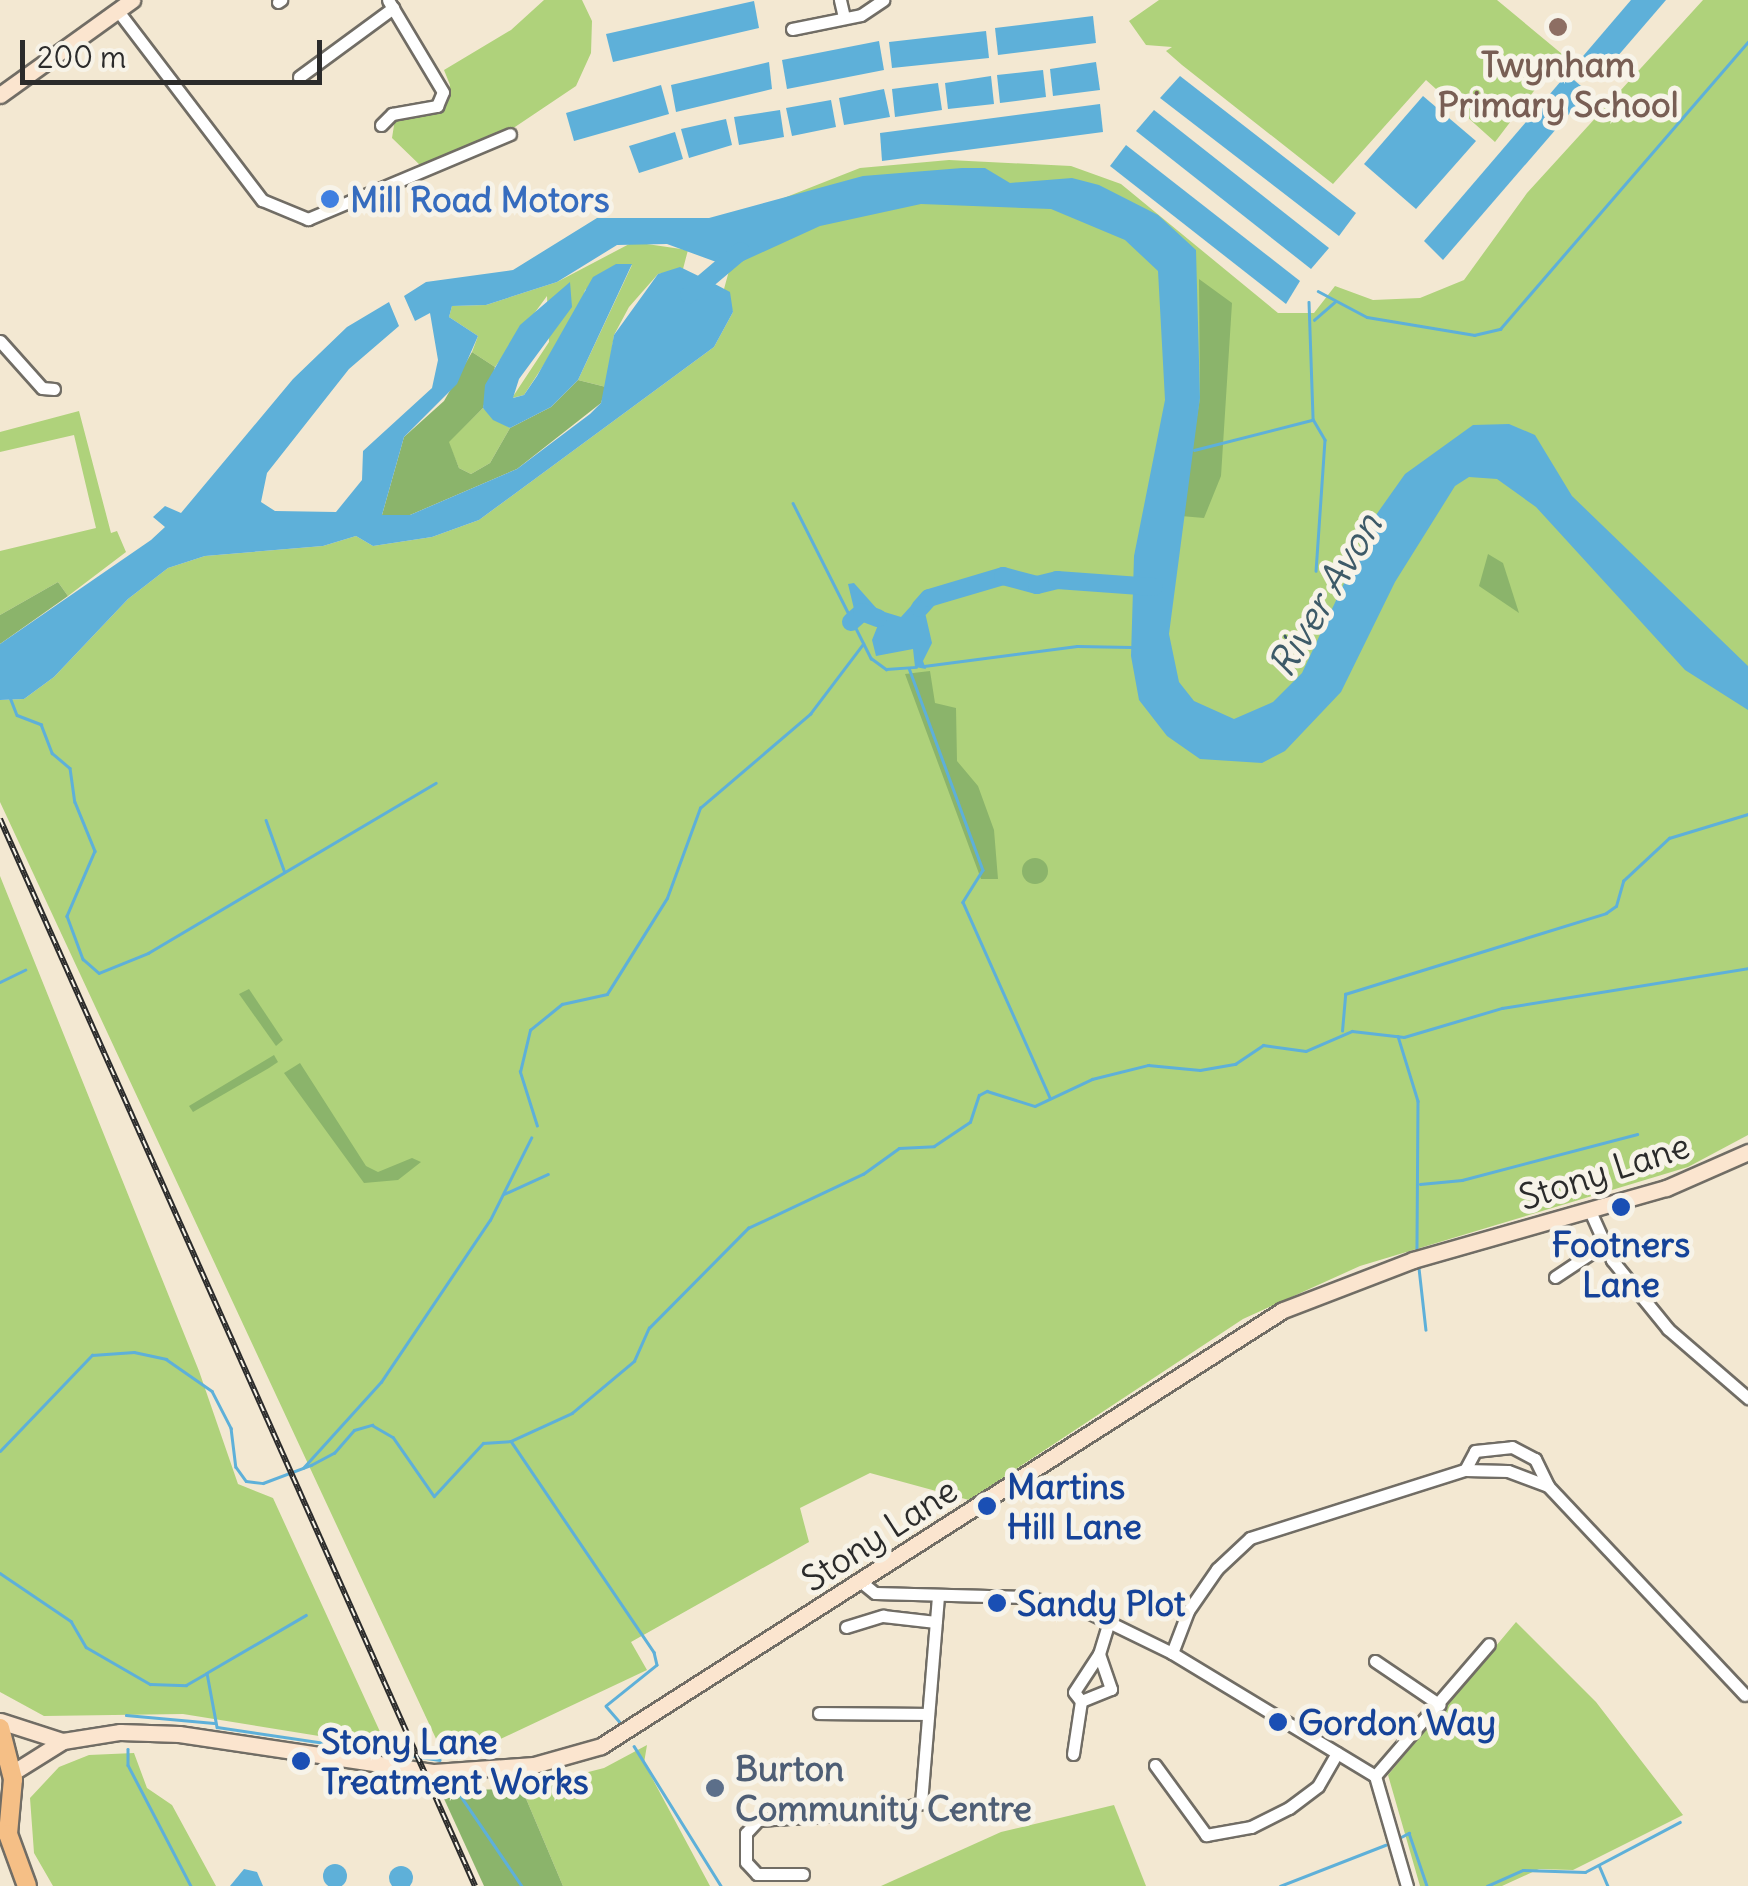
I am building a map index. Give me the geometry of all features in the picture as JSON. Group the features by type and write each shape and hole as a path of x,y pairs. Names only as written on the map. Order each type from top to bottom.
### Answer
{"main road":[{"path":"0,95 125,5"},
{"name":"Stony Lane","path":"0,1725 63,1741 154,1732 400,1770 484,1772 534,1766 619,1738 1283,1310 1412,1260 1666,1188 1748,1152"},
{"path":"0,1725 12,1772 4,1838 27,1886"},
{"name":"Stony Lane","path":"12,1772 63,1741"}],"street":[{"path":"840,0 844,18"},
{"path":"792,29 844,18 884,0"},
{"path":"299,77 390,4 444,92 437,106 392,114 381,125"},
{"path":"125,5 262,200 308,220 510,134"},
{"path":"0,340 42,388 54,389"},
{"path":"1590,1210 1603,1245 1668,1330 1748,1398"},
{"path":"1555,1277 1603,1245"},
{"path":"1465,1470 1475,1451 1512,1447 1535,1459 1548,1486 1747,1697"},
{"path":"1172,1653 1207,1583 1250,1538 1465,1470 1508,1471 1548,1486"},
{"path":"860,1581 875,1594 1027,1597 1109,1621 1172,1653 1375,1776 1407,1886"},
{"path":"803,1874 757,1874 746,1862 746,1833 758,1820 778,1814 886,1812 921,1802 938,1598"},
{"path":"846,1627 883,1616 936,1622"},
{"path":"1074,1754 1081,1701 1074,1692 1100,1654 1109,1621"},
{"path":"1375,1776 1489,1644"},
{"path":"1081,1701 1112,1690 1100,1654"},
{"path":"1375,1661 1440,1705"},
{"path":"819,1713 928,1714"},
{"path":"1156,1765 1206,1835 1251,1827 1289,1808 1318,1786 1337,1753"}],"green space":[{"path":"544,0 582,0 592,21 591,53 576,86 509,131 423,168 392,138 395,119 446,104 450,85 444,70 511,30"},
{"path":"1159,0 1497,0 1562,54 1495,142 1426,80 1333,184 1182,65 1166,51 1172,47 1146,45 1129,21"},
{"path":"1703,0 1748,0 1748,1135 1688,1167 1360,1266 1243,1319 969,1500 870,1473 800,1508 809,1542 631,1642 647,1670 473,1752 438,1743 0,802 0,700 24,699 54,677 128,599 168,568 205,556 323,546 356,536 373,546 432,537 479,520 714,347 733,312 724,289 730,267 775,243 766,205 860,168 949,160 1071,166 1121,184 1278,313 1314,313 1335,286 1373,300 1420,298 1464,280 1527,193"},
{"path":"633,242 688,250 683,269 658,274 629,307 614,335 606,387 578,380 632,265 585,290 581,308 524,395 512,398 549,342 547,296 495,367 472,352 478,336 449,317 452,306 486,305 557,282"},
{"path":"1199,279 1232,303 1221,476 1204,518 1181,516 1200,398"},
{"path":"472,352 495,367 483,408 449,442 459,468 471,474 490,463 510,428 551,407 578,380 606,387 601,403 517,469 410,515 382,515 404,437 444,401"},
{"path":"483,408 510,428 490,463 471,474 459,468 448,442"},
{"path":"79,411 111,533 117,531 126,552 68,596 58,582 0,615 0,551 96,528 74,435 0,452 0,432"},
{"path":"1488,554 1503,563 1519,613 1479,586"},
{"path":"58,582 68,596 0,644 0,615"},
{"path":"930,671 935,703 956,708 957,761 978,786 994,830 998,879 981,879 905,674"},
{"path":"1035,858 1044,862 1048,871 1044,880 1035,884 1026,880 1022,871 1026,862"},
{"path":"0,876 199,1371 238,1484 273,1498 387,1747 183,1714 44,1716 0,1692"},
{"path":"249,989 283,1040 276,1046 239,994"},
{"path":"274,1055 278,1062 269,1068 193,1112 189,1106"},
{"path":"300,1063 366,1166 378,1172 412,1158 421,1162 398,1180 364,1183 284,1073"},
{"path":"1516,1622 1596,1702 1683,1815 1573,1870 1539,1869 1502,1886 1420,1886 1388,1775"},
{"path":"647,1745 644,1763 710,1886 563,1886 522,1789 604,1768"},
{"path":"134,1753 147,1788 172,1805 216,1886 53,1886 34,1853 30,1798 59,1767 89,1755"},
{"path":"522,1789 563,1886 484,1886 440,1790"},
{"path":"1114,1805 1146,1886 881,1886 1001,1832"}],"water":[{"path":"1631,0 1666,0 1598,79 1578,62"},
{"path":"754,1 759,28 613,62 606,34"},
{"path":"1093,16 1096,43 998,55 995,28"},
{"path":"986,31 989,58 892,68 889,42"},
{"path":"879,41 884,70 787,89 782,60"},
{"path":"769,62 772,89 676,112 671,85"},
{"path":"1096,62 1100,90 1053,96 1050,69"},
{"path":"1043,70 1046,97 1000,103 997,75"},
{"path":"1567,74 1588,92 1443,260 1424,241"},
{"path":"991,76 994,104 948,109 945,83"},
{"path":"1180,76 1356,213 1339,236 1160,98"},
{"path":"938,83 942,110 895,117 892,89"},
{"path":"661,85 669,114 574,141 566,113"},
{"path":"884,89 890,117 844,125 839,98"},
{"path":"1423,96 1476,141 1416,209 1364,164"},
{"path":"831,100 836,127 792,136 786,108"},
{"path":"1100,104 1103,132 882,161 880,133"},
{"path":"780,110 784,137 739,145 734,117"},
{"path":"1154,110 1329,248 1311,269 1136,131"},
{"path":"726,119 732,145 689,158 681,129"},
{"path":"675,132 683,159 639,173 629,146"},
{"path":"1126,145 1300,281 1286,304 1110,166"},
{"path":"985,168 1010,183 1072,178 1099,185 1158,215 1196,250 1200,398 1169,634 1179,682 1194,701 1234,719 1273,702 1302,673 1376,515 1405,474 1473,425 1509,424 1535,435 1572,496 1748,666 1748,710 1685,670 1536,507 1497,479 1469,477 1455,486 1395,582 1341,692 1285,751 1262,763 1200,759 1167,736 1139,700 1131,656 1134,556 1165,400 1158,271 1125,240 1051,209 921,204 820,226 730,267 667,244 617,245 557,282 486,305 452,306 449,317 478,336 457,384 404,437 382,515 410,515 517,469 590,414 601,403 614,335 658,274 680,267 713,283 730,292 733,312 714,347 479,520 432,537 373,546 356,536 323,546 205,556 168,568 128,599 54,677 24,699 0,700 0,644 151,540 165,527 153,517 165,506 181,513 293,379 347,327 389,302 399,326 349,369 267,473 261,502 275,511 336,512 362,480 363,451 432,388 438,360 430,313 415,321 404,296 426,282 513,270 597,218 709,218 863,176"},
{"path":"616,264 632,264 578,380 551,407 510,428 493,420 483,408 485,385 520,325 570,282 572,307 519,379 513,398 524,395 537,376 593,277"},
{"path":"854,583 878,610 901,617 920,596 938,593 924,608 932,643 923,661 926,669 915,667 913,649 876,656 872,640 878,625 855,613 848,584"},
{"path":"335,1864 344,1867 344,1885 335,1888 326,1885 323,1876 326,1867"},
{"path":"401,1866 413,1878 401,1890 389,1878"},
{"path":"244,1869 257,1872 263,1886 230,1886"}],"waterway":[{"path":"1318,291 1367,317 1474,335 1500,329 1748,42"},
{"name":"River Avon","path":"689,295 741,251"},
{"path":"1309,302 1313,419 1325,440 1316,571"},
{"path":"1314,320 1335,302"},
{"path":"1194,450 1312,420"},
{"path":"793,503 871,658 886,669 916,667"},
{"name":"River Avon","path":"920,608 929,598 1003,576 1037,585 1057,580 1154,587"},
{"name":"River Avon","path":"851,622 862,612 878,618"},
{"path":"537,1126 520,1072 530,1030 562,1004 607,994 667,898 700,808 810,714 863,644"},
{"path":"924,666 1077,646 1131,647"},
{"path":"909,668 983,870 963,902 1050,1097"},
{"path":"10,697 17,715 41,724 52,753 70,768 75,802 95,851 67,916 83,959 99,973 148,953 436,783"},
{"path":"1342,1031 1345,994 1606,913 1616,906 1623,881 1669,838 1748,814"},
{"path":"266,820 284,870"},
{"path":"0,1451 92,1355 134,1352 166,1359 212,1391 231,1428 236,1467 246,1481 263,1483 311,1465 334,1453 354,1430 372,1425 393,1437 434,1496 483,1443 511,1441 572,1413 634,1361 649,1328 748,1228 863,1174 899,1148 934,1146 970,1122 979,1095 987,1091 1035,1106 1092,1079 1148,1065 1200,1070 1235,1064 1263,1045 1306,1051 1352,1031 1404,1037 1502,1008 1748,968"},
{"path":"0,982 25,970"},
{"path":"1398,1036 1418,1101 1417,1250"},
{"path":"1420,1184 1462,1180 1637,1134"},
{"path":"303,1468 381,1382 490,1220 531,1138"},
{"path":"504,1194 548,1174"},
{"path":"1419,1268 1426,1330"},
{"path":"511,1441 654,1652 657,1665 606,1706 621,1723"},
{"path":"0,1573 71,1621 86,1647 150,1684 186,1685 207,1673 217,1727 440,1760"},
{"path":"208,1672 306,1615"},
{"path":"126,1715 214,1723"},
{"path":"634,1746 721,1886"},
{"path":"128,1749 128,1765 191,1886"},
{"path":"456,1789 522,1886"},
{"path":"1487,1886 1523,1870 1585,1872 1680,1822"},
{"path":"1401,1837 1409,1833 1427,1886"},
{"path":"1280,1886 1385,1845"},
{"path":"1599,1865 1608,1886"}],"railway":[{"path":"0,819 475,1886"}],"place":[{"name":"Twynham Primary School","path":"1558,27"},
{"name":"Mill Road Motors","path":"330,199"},
{"name":"Footners Lane","path":"1621,1207"},
{"name":"Martins Hill Lane","path":"987,1506"},
{"name":"Sandy Plot","path":"997,1603"},
{"name":"Gordon Way","path":"1278,1722"},
{"name":"Stony Lane Treatment Works","path":"301,1761"},
{"name":"Burton Community Centre","path":"715,1788"}]}
